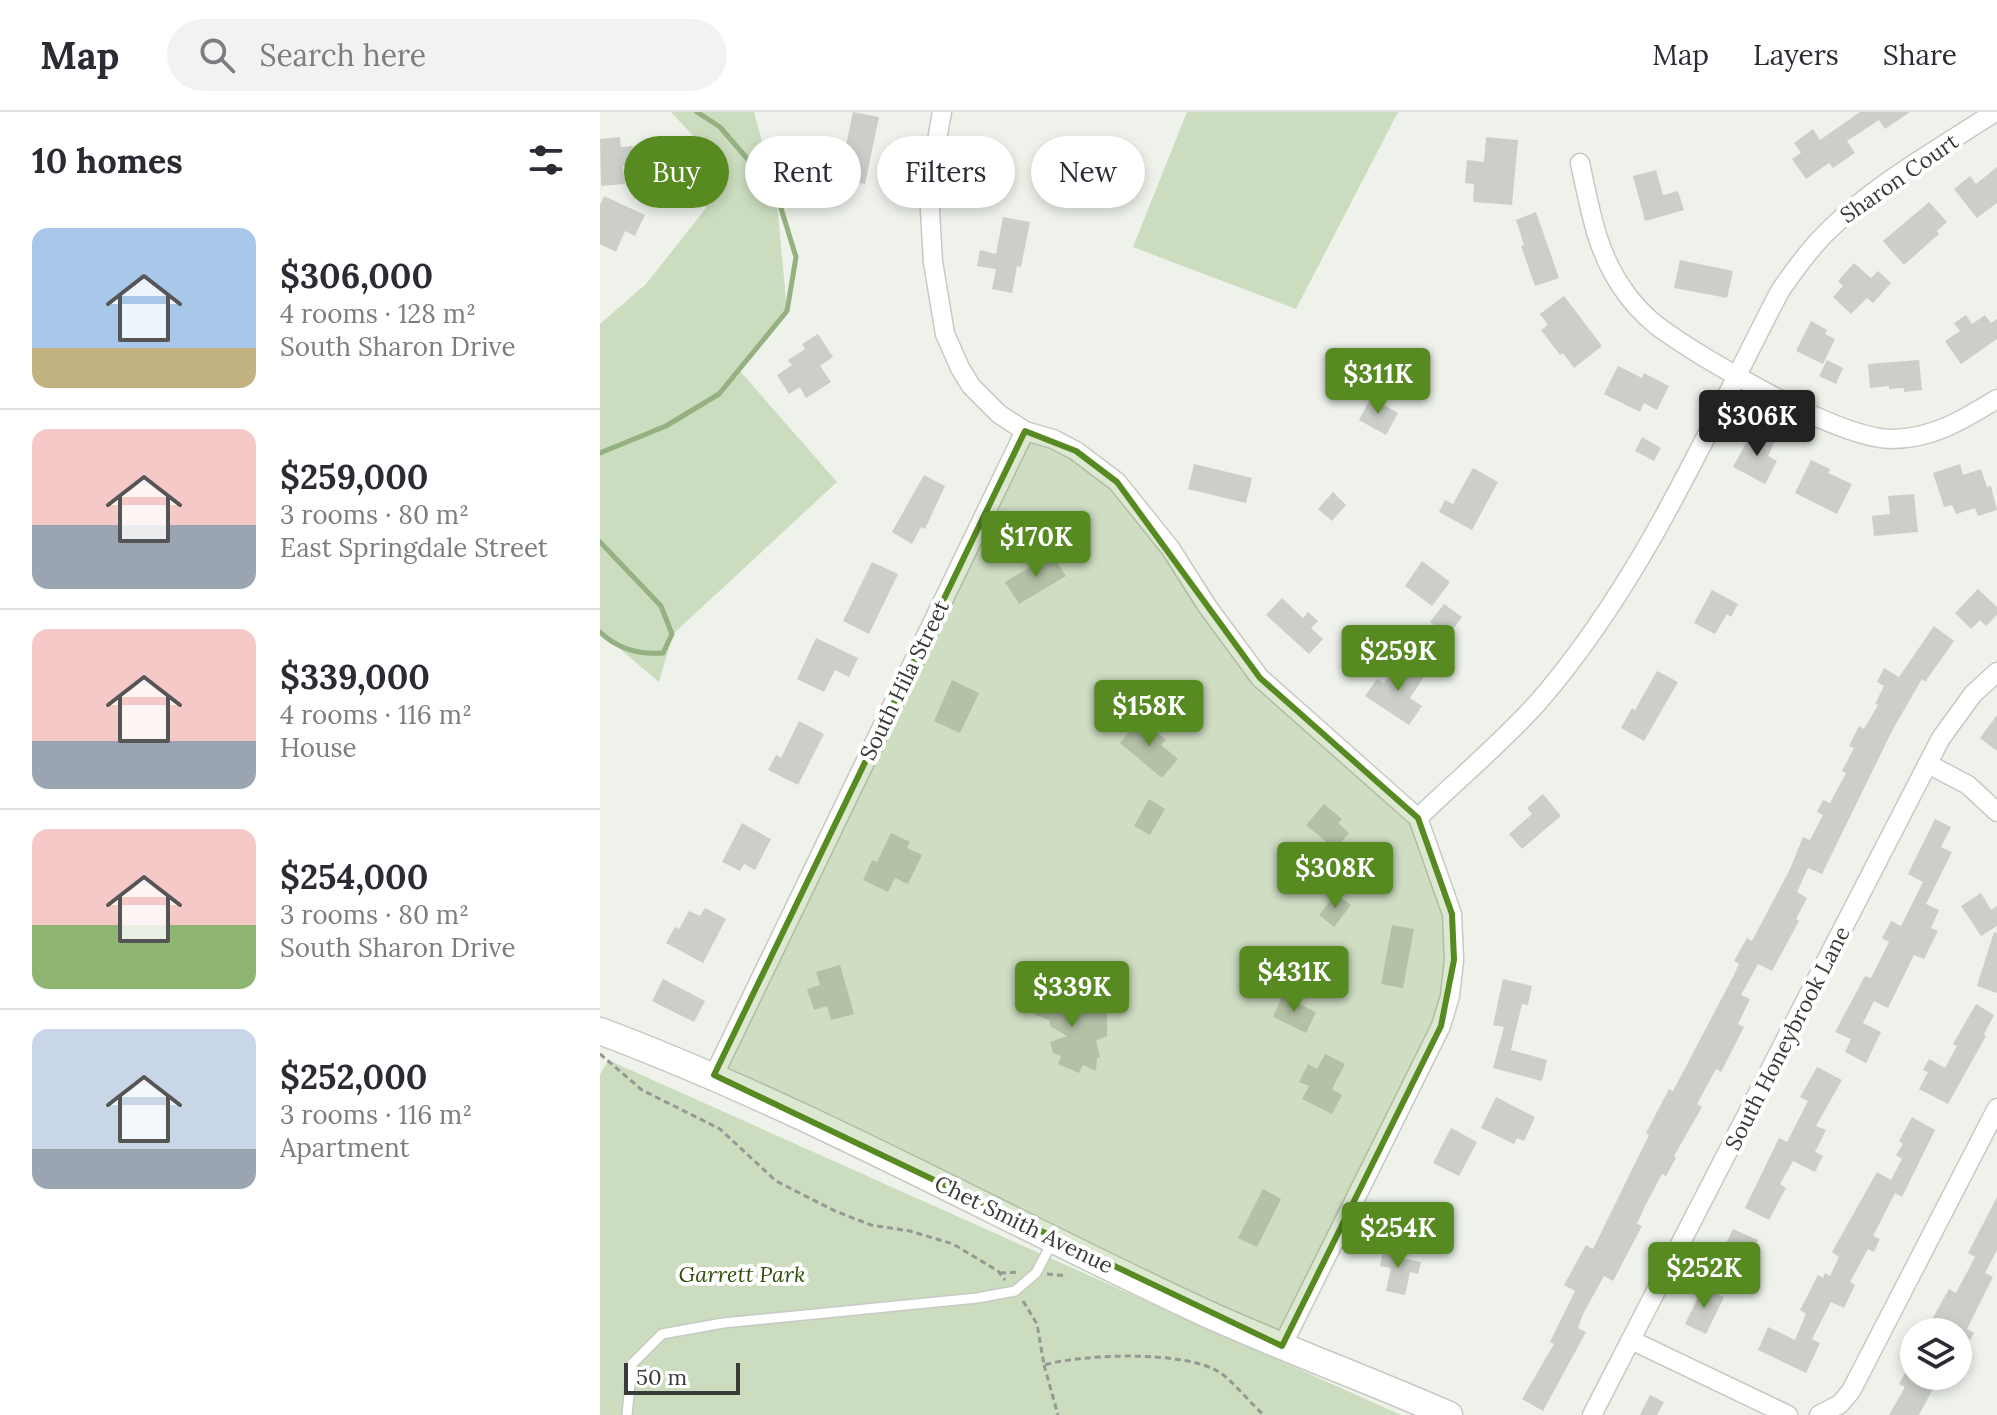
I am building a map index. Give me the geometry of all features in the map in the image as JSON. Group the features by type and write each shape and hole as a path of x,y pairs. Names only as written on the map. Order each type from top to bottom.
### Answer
{"street":[{"path":"942,112 936,137 930,211 933,262 945,334 971,386 999,414 1025,431 1053,439 1076,451 1117,482 1170,548 1207,606 1260,678 1418,818 1452,914 1454,960 1444,1019 1418,1077 1282,1346"},
{"name":"Sharon Court","path":"1418,818 1538,702 1607,611 1662,520 1780,291 1801,261 1828,230 1866,198 1995,112"},
{"path":"1580,163 1598,242 1625,293 1656,325 1736,375 1852,433 1888,439 1924,436 1945,429 1997,399"},
{"name":"South Hila Street","path":"714,1075 1025,431"},
{"name":"South Honeybrook Lane","path":"1592,1415 1928,764 1956,715 1997,672"},
{"path":"1928,764 1968,785 1997,812"},
{"name":"Chet Smith Avenue","path":"600,1031 714,1075 1190,1305 1449,1415"},
{"path":"1819,1415 1840,1404 1851,1391 1997,1108"},
{"path":"1631,1340 1788,1415"}],"lane":[{"path":"627,1415 632,1364 662,1334 723,1323 977,1298 1015,1291 1036,1273 1054,1238"}],"path":[{"path":"600,1054 642,1090 720,1129 776,1181 835,1211 871,1225 910,1231 953,1244 998,1271 1037,1324 1058,1415"},
{"path":"1044,1365 1060,1360 1106,1357 1188,1361 1220,1372 1264,1415"}],"highlighted area":[{"path":"1025,431 1076,451 1117,482 1260,678 1418,818 1452,914 1454,960 1441,1026 1282,1346 714,1075"}],"green space":[{"path":"671,112 754,112 761,136 745,136 745,208 777,208 787,311 740,371 837,482 673,634 659,682 600,632 600,324 646,284 706,208 729,208 729,136 693,136"},
{"path":"1187,112 1398,112 1296,309 1133,247"},
{"name":"Garrett Park","path":"608,1060 1401,1415 600,1415 600,1075"}],"building":[{"path":"853,112 879,117 865,184 861,183 861,136 848,136"},
{"path":"1860,112 1910,112 1885,129 1879,120 1847,141 1855,153 1833,168 1829,163 1806,179 1792,159 1801,153 1794,143 1813,129 1820,140"},
{"path":"620,137 621,147 624,147 624,184 601,186 600,139"},
{"path":"1486,137 1518,140 1512,205 1473,202 1474,184 1465,183 1467,160 1484,162"},
{"path":"1997,167 1997,203 1977,218 1954,189 1970,176 1976,184"},
{"path":"1656,170 1663,195 1678,191 1684,210 1645,221 1633,176"},
{"path":"604,196 624,208 645,215 635,236 625,231 616,252 600,244 600,205"},
{"path":"1929,202 1947,222 1937,231 1939,234 1904,265 1883,241"},
{"path":"1536,212 1559,278 1535,286 1516,220"},
{"path":"1003,217 1030,222 1012,293 992,289 996,269 977,266 980,250 996,254"},
{"path":"1680,260 1733,271 1727,298 1674,288"},
{"path":"1854,263 1871,278 1878,271 1891,283 1873,303 1867,298 1851,314 1833,297 1843,286 1838,281"},
{"path":"1564,296 1602,346 1574,368 1541,330 1548,325 1540,314"},
{"path":"1966,315 1972,324 1985,315 1991,323 1997,319 1997,339 1961,364 1945,341 1960,331 1954,323"},
{"path":"1811,321 1835,339 1823,364 1796,351"},
{"path":"818,334 833,357 820,366 831,382 806,398 800,387 789,394 777,375 792,365 788,360 805,349 802,344"},
{"path":"1827,360 1843,368 1836,384 1819,376"},
{"path":"1919,360 1922,390 1904,392 1904,388 1889,389 1889,386 1870,388 1868,364"},
{"path":"1618,366 1642,378 1644,373 1669,386 1657,410 1644,403 1640,412 1604,394"},
{"path":"1371,398 1398,413 1386,435 1359,420"},
{"path":"1753,430 1775,441 1768,456 1777,461 1765,484 1733,467"},
{"path":"1642,437 1661,448 1654,461 1635,451"},
{"path":"1811,460 1830,469 1828,473 1852,484 1837,514 1795,493"},
{"path":"1194,464 1252,478 1246,503 1188,489"},
{"path":"1960,464 1963,475 1981,469 1987,487 1991,486 1997,510 1978,516 1975,508 1956,514 1952,505 1944,507 1933,473"},
{"path":"1473,468 1498,482 1472,530 1439,512 1445,500 1453,504"},
{"path":"924,475 945,486 925,529 921,527 912,544 892,532"},
{"path":"1333,492 1346,505 1332,521 1318,509"},
{"path":"1914,494 1918,532 1874,536 1872,516 1890,514 1888,496"},
{"path":"1052,554 1066,576 1019,604 1005,582"},
{"path":"1422,561 1450,582 1432,606 1405,586"},
{"path":"872,562 898,574 869,634 843,621"},
{"path":"1978,589 1997,607 1997,615 1986,626 1980,620 1971,629 1955,613"},
{"path":"1712,590 1738,604 1731,617 1727,614 1715,634 1694,623"},
{"path":"1282,598 1303,618 1308,612 1318,621 1311,628 1323,639 1309,654 1266,615"},
{"path":"1444,604 1462,617 1448,636 1430,622"},
{"path":"1934,626 1954,641 1925,682 1922,679 1893,729 1822,874 1808,868 1797,892 1807,898 1796,919 1799,921 1772,971 1758,964 1741,995 1750,999 1738,1024 1744,1027 1721,1072 1716,1069 1697,1104 1702,1107 1666,1176 1662,1174 1645,1206 1637,1224 1642,1226 1613,1281 1604,1276 1583,1314 1578,1328 1586,1332 1543,1411 1522,1399 1554,1344 1550,1342 1575,1291 1564,1285 1586,1245 1593,1249 1649,1135 1646,1133 1669,1089 1673,1091 1734,975 1739,964 1734,961 1747,938 1752,941 1790,869 1803,837 1810,840 1823,815 1817,812 1823,800 1830,803 1846,773 1842,771 1854,748 1849,746 1859,726 1864,729 1878,705 1875,704 1884,686 1877,682 1884,668 1899,677"},
{"path":"816,638 858,658 849,677 835,670 824,692 797,679"},
{"path":"1408,664 1425,675 1410,698 1422,706 1409,725 1365,696 1377,679 1384,683 1393,669 1400,674"},
{"path":"1657,671 1678,682 1644,741 1621,728"},
{"path":"952,680 979,693 960,733 934,721"},
{"path":"1997,715 1997,751 1980,738"},
{"path":"1141,719 1166,740 1161,745 1178,759 1162,778 1120,743"},
{"path":"799,721 824,734 798,785 768,770 776,755 781,758"},
{"path":"1543,794 1561,816 1522,849 1509,834 1532,814 1527,808"},
{"path":"1149,799 1165,809 1150,835 1134,826"},
{"path":"1324,804 1342,819 1338,823 1349,833 1335,849 1306,825"},
{"path":"1935,819 1951,827 1941,847 1952,852 1926,904 1939,910 1931,928 1938,931 1924,959 1914,955 1888,1008 1874,1001 1863,1023 1881,1032 1866,1063 1845,1052 1851,1039 1835,1032 1865,976 1871,978 1889,942 1882,938 1891,921 1901,926 1923,882 1908,874"},
{"path":"742,823 771,839 755,870 744,864 740,871 722,862"},
{"path":"891,833 910,842 907,848 922,855 908,884 895,878 888,892 863,880 872,860 877,862"},
{"path":"1981,893 1991,910 1997,906 1997,926 1981,936 1961,906"},
{"path":"1336,894 1351,905 1334,927 1319,915"},
{"path":"705,908 726,919 703,963 666,943 689,911 700,916"},
{"path":"1392,925 1414,929 1403,988 1381,984"},
{"path":"1994,932 1997,933 1997,993 1977,986"},
{"path":"840,965 854,1014 831,1020 827,1006 814,1010 807,989 820,985 816,972"},
{"path":"663,979 705,1001 694,1022 652,1001"},
{"path":"1503,979 1532,986 1528,1005 1522,1004 1511,1050 1547,1060 1542,1081 1493,1068 1504,1027 1493,1025"},
{"path":"1040,986 1083,1008 1088,1003 1107,1012 1107,1036 1096,1041 1100,1057 1097,1058 1096,1071 1083,1065 1079,1073 1058,1064 1061,1056 1053,1053 1050,1042 1067,1036 1050,1026 1050,1021 1028,1011"},
{"path":"1282,996 1316,1012 1306,1033 1273,1017"},
{"path":"1976,1004 1994,1015 1984,1034 1986,1036 1948,1104 1919,1089 1928,1072 1923,1070 1929,1059 1945,1068 1957,1046 1953,1044"},
{"path":"1325,1054 1345,1064 1332,1089 1342,1095 1332,1114 1302,1099 1309,1086 1299,1082 1308,1064 1317,1069"},
{"path":"1817,1067 1842,1080 1816,1126 1826,1130 1815,1152 1823,1156 1815,1172 1793,1161 1780,1184 1786,1188 1769,1220 1745,1208 1779,1138 1787,1142 1808,1101 1800,1097"},
{"path":"1496,1097 1535,1117 1524,1141 1517,1138 1514,1144 1481,1128"},
{"path":"1912,1117 1935,1130 1902,1197 1895,1193 1873,1236 1880,1239 1874,1252 1868,1249 1850,1282 1855,1285 1844,1308 1831,1302 1812,1339 1820,1343 1806,1373 1758,1350 1768,1327 1795,1340 1806,1314 1800,1310 1818,1275 1823,1278 1825,1273 1830,1276 1839,1257 1832,1252 1877,1172 1891,1180 1902,1159 1896,1155 1903,1144 1899,1141"},
{"path":"1451,1128 1477,1142 1459,1176 1433,1163"},
{"path":"1263,1189 1281,1199 1257,1247 1238,1238"},
{"path":"1997,1197 1997,1250 1985,1273 1993,1277 1972,1319 1933,1318 1949,1289 1956,1293 1975,1257 1968,1253"},
{"path":"1733,1229 1758,1240 1740,1276 1716,1264"},
{"path":"1384,1247 1402,1251 1401,1258 1421,1262 1418,1274 1410,1272 1405,1295 1386,1291 1391,1268 1380,1266"},
{"path":"1703,1287 1724,1297 1706,1334 1685,1324"},
{"path":"1903,1390 1932,1390 1919,1415 1889,1415"},
{"path":"1650,1395 1664,1402 1657,1415 1640,1415"}],"waterway":[{"path":"600,453 666,426 719,394 787,311 796,257 776,192 720,127 697,112"},
{"path":"600,542 661,606 672,634 663,653 654,653 621,647 600,632"}]}
